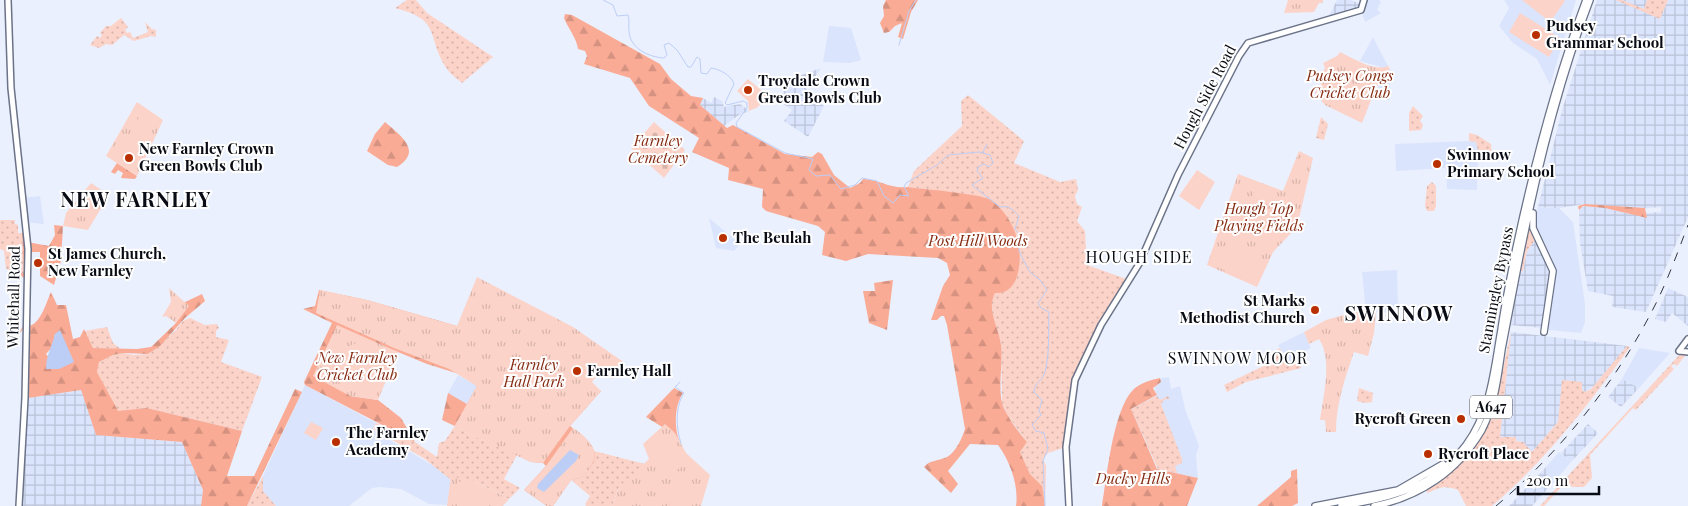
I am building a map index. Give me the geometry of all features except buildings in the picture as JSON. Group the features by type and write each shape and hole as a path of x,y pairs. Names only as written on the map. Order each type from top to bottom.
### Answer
{"highway":[{"name":"Stanningley Bypass","path":"1341,506 1394,496 1415,488 1450,464 1468,443 1483,414 1488,401 1517,246 1533,175 1585,0"},
{"name":"Stanningley Bypass","path":"1374,506 1407,496 1439,479 1459,461 1482,429 1496,388 1522,248 1538,177 1590,0"},
{"path":"1538,177 1532,218 1533,228 1553,271 1544,332"},
{"name":"A647","path":"1315,506 1398,490 1431,473 1468,443"}],"main road":[{"name":"Whitehall Road","path":"8,0 11,88 28,249 25,398 19,506"},
{"name":"Hough Side Road","path":"1069,506 1066,446 1075,380 1101,325 1139,264 1178,175 1245,46 1361,10 1364,0"},
{"path":"1688,339 1679,351 1688,352"}],"shaded area":[{"path":"1337,0 1351,0 1362,5 1327,20"},
{"path":"1364,0 1379,0 1381,2 1377,10 1381,13 1365,22 1361,10"},
{"name":"Pudsey Grammar School","path":"1504,0 1576,0 1550,85 1537,59 1513,43 1499,26 1509,8"},
{"path":"1597,0 1688,0 1688,217 1646,312 1612,307 1613,296 1588,291 1580,243 1579,210 1582,206 1605,208 1630,214 1661,212 1661,207 1638,209 1585,204 1559,208 1538,207 1562,110"},
{"path":"829,26 851,28 861,60 850,63 823,62"},
{"path":"1373,37 1388,66 1384,68 1360,61"},
{"path":"821,68 804,93 824,106 808,137 784,121 792,110 778,100 793,78"},
{"path":"1390,69 1390,100 1372,100 1386,70"},
{"path":"714,97 722,101 724,107 740,104 749,111 739,115 724,126 700,105 703,98 711,103"},
{"name":"Swinnow Primary School","path":"1476,142 1478,148 1477,190 1447,189 1446,168 1396,171 1395,144"},
{"path":"40,196 44,224 25,222 22,198"},
{"path":"1538,207 1559,208 1573,222 1585,304 1585,322 1581,333 1549,330 1546,327 1554,268 1552,258 1538,232 1535,221"},
{"path":"709,218 729,235 742,242 734,251 716,248"},
{"path":"1535,240 1550,271 1543,328 1511,325 1519,271 1523,271 1527,251"},
{"path":"1397,270 1398,312 1366,312 1362,272"},
{"path":"1668,288 1688,297 1688,326 1672,313 1666,322 1655,319"},
{"path":"1304,332 1311,348 1298,354 1299,361 1285,364 1284,354 1278,345"},
{"path":"1511,332 1627,346 1594,386 1585,392 1582,390 1560,407 1558,422 1532,452 1523,442 1500,437"},
{"path":"1639,348 1670,353 1639,388 1622,379"},
{"path":"458,375 477,386 467,405 448,393"},
{"path":"1169,377 1171,389 1180,386 1185,409 1199,446 1196,455 1198,478 1158,469 1131,409 1157,396 1154,385 1161,382 1161,378"},
{"path":"1622,379 1639,388 1621,407 1608,397"},
{"name":"The Farnley Academy","path":"305,385 376,423 373,430 437,468 451,480 447,505 429,504 401,489 379,487 372,488 349,506 276,506 263,491 263,476"},
{"path":"81,390 96,435 182,442 203,490 201,506 20,506 28,398"},
{"path":"1588,424 1598,433 1571,462 1561,453"},
{"path":"1559,452 1571,462 1554,482 1546,475 1546,467"},
{"path":"1546,467 1550,471 1546,475 1554,482 1532,506 1509,506"}],"green space":[{"path":"407,0 416,0 427,13 493,57 462,83 445,66 426,23 420,17 395,8"},
{"path":"886,0 918,0 911,12 903,39 898,37 902,23 895,26 889,32 884,33 880,23 884,16 883,6"},
{"path":"1288,0 1323,0 1323,3 1319,3 1314,12 1284,13"},
{"path":"1522,0 1563,0 1565,1 1550,22"},
{"path":"1616,0 1622,0 1644,9 1647,0 1668,0 1660,19"},
{"path":"1520,13 1560,38 1549,57 1509,32"},
{"name":"Post Hill Woods","path":"565,14 572,15 660,64 671,79 691,96 703,98 700,105 727,128 733,125 785,154 812,157 818,152 822,154 834,175 850,188 860,183 863,179 896,187 938,190 983,197 998,206 1006,215 1014,230 1018,243 1020,262 1015,281 1004,292 995,293 992,306 1001,345 1000,382 1002,403 1016,429 1027,442 1020,452 1030,474 1042,486 1045,506 1016,506 1017,498 1013,474 998,445 970,444 948,471 958,484 951,493 924,467 929,463 950,455 965,429 947,325 944,316 937,320 931,320 943,286 950,275 947,263 938,258 868,254 846,261 822,255 825,232 818,226 766,211 762,207 763,189 728,180 729,168 692,152 699,138 649,106 630,78 584,64 587,56 585,51 578,49 564,18"},
{"path":"121,18 128,27 125,30 127,33 130,32 133,38 148,32 145,22 152,29 156,30 156,37 151,36 134,41 124,35 112,45 106,44 99,48 90,45 97,36 100,38 102,35 100,33 106,26 111,26"},
{"name":"Pudsey Congs Cricket Club","path":"1340,52 1370,66 1388,66 1390,69 1377,85 1362,123 1325,105 1315,93 1325,78 1322,74 1325,68 1323,63 1337,56"},
{"path":"748,79 767,95 758,107 749,111 748,101 737,91"},
{"path":"968,95 1024,141 1014,163 1060,182 1076,179 1078,190 1075,196 1077,204 1082,207 1077,221 1085,231 1087,265 1129,280 1101,325 1075,380 1066,447 1048,453 1043,459 1046,466 1045,506 1041,486 1030,474 1020,452 1027,442 1007,415 1002,403 1001,344 992,315 992,299 995,293 1018,274 1017,236 988,198 908,187 914,171 962,126 961,101"},
{"path":"137,102 163,120 137,176 106,156"},
{"path":"1413,106 1423,116 1420,121 1423,125 1421,130 1409,131 1409,113"},
{"path":"141,114 154,123 148,133 135,124"},
{"path":"1321,117 1328,124 1324,140 1316,138"},
{"path":"385,122 403,138 409,149 405,161 397,167 388,165 367,151 375,134"},
{"name":"Farnley Cemetery","path":"654,122 685,150 664,178 631,148"},
{"path":"1469,133 1477,135 1491,144 1492,156 1479,154 1476,142 1469,141"},
{"path":"137,134 146,140 140,151 128,144"},
{"name":"New Farnley Crown Green Bowls Club","path":"126,147 139,155 133,168 120,161"},
{"name":"Hough Top Playing Fields","path":"1299,151 1313,158 1297,227 1273,252 1257,287 1207,265 1238,174 1283,191"},
{"path":"117,163 137,176 135,179 121,178 123,173 118,170 115,174 111,172"},
{"path":"1197,170 1215,182 1199,210 1179,196"},
{"path":"1432,182 1436,186 1436,206 1434,211 1427,211 1425,206 1427,186"},
{"path":"91,183 109,195 88,230 63,226 66,213"},
{"path":"1256,189 1270,195 1265,205 1251,199"},
{"path":"1585,204 1645,208 1647,218 1605,208 1583,206 1579,210 1578,206"},
{"path":"1245,212 1281,225 1273,248 1236,235"},
{"path":"0,220 15,220 15,224 18,225 18,233 22,233 24,274 6,269 4,251 0,249"},
{"path":"1531,221 1535,240 1527,251 1523,271 1519,271"},
{"path":"54,225 63,226 61,261 54,285 40,276 40,252 28,252 27,242 49,246 55,235"},
{"path":"22,233 24,233 25,326 16,339 23,326 24,278 17,273 24,273"},
{"path":"1226,247 1261,261 1252,281 1217,267"},
{"name":"Farnley Hall Park","path":"477,277 573,327 625,363 612,379 599,373 592,382 601,391 570,426 543,463 531,462 454,427 477,386 449,369 394,348 316,313 320,290 367,300 457,326"},
{"path":"893,280 887,330 869,323 863,291 875,291 874,283"},
{"path":"169,288 189,306 176,323 166,316 162,317 171,302"},
{"name":"Farnley Hall Park","path":"319,290 367,300 457,326 601,391 570,426 588,440 594,450 595,455 592,465 583,477 571,480 553,506 547,506 524,490 546,466 543,463 531,462 442,420 448,393 467,404 477,386 459,374 427,364 393,350 350,396 378,400 401,418 415,442 305,385 304,382 332,323 303,309 315,306"},
{"path":"51,292 57,305 66,305 73,339 80,337 84,329 93,348 137,349 151,347 176,323 183,303 202,294 205,301 185,318 160,346 148,354 123,353 113,355 99,362 97,372 118,411 147,408 242,431 227,476 254,476 295,389 302,392 247,506 201,506 203,490 182,442 96,435 81,390 28,398 29,326 40,317","holes":["55,334 59,369 46,354 53,346"]},
{"path":"1354,312 1376,312 1374,333 1368,356 1354,352 1339,401 1336,432 1326,432 1325,420 1320,420 1326,378 1325,357 1319,339 1309,344 1304,332 1326,320"},
{"path":"190,318 205,325 217,324 219,328 216,331 216,337 229,340 221,362 262,377 242,431 147,408 117,412 97,372 99,362 113,355 123,353 133,355 149,354 175,331 183,321"},
{"name":"New Farnley Cricket Club","path":"337,325 398,352 378,400 350,396 313,376"},
{"path":"107,327 113,343 121,349 93,348 85,331"},
{"path":"1511,332 1500,437 1516,437 1516,441 1523,442 1532,452 1558,422 1562,380 1582,382 1582,390 1585,392 1591,389 1627,346 1630,347 1549,451 1492,506 1466,506 1458,490 1446,487 1428,493 1426,490 1450,472 1467,455 1480,439 1489,422"},
{"path":"357,343 370,348 386,367 381,383 368,394 350,388 334,370 335,360 340,352"},
{"path":"1280,348 1285,364 1299,361 1301,368 1246,382 1227,392 1224,385 1272,362 1268,355"},
{"path":"1683,351 1688,352 1677,366 1674,364 1671,366 1674,369 1636,410 1633,408 1590,455 1592,478 1584,487 1572,487 1566,482 1544,506 1540,506"},
{"name":"Ducky Hills","path":"1160,378 1161,382 1153,388 1157,395 1131,409 1157,469 1198,478 1187,506 1102,506 1112,443 1121,410 1127,397 1135,388 1150,380"},
{"path":"674,388 683,393 678,404 676,418 680,443 667,430 646,417"},
{"path":"1359,388 1373,393 1372,402 1357,401"},
{"path":"1157,396 1160,400 1168,396 1170,399 1165,399 1161,404 1182,459 1182,463 1175,466 1177,473 1158,469 1131,409"},
{"path":"311,422 323,428 316,440 304,433"},
{"path":"376,423 415,442 437,457 439,443 445,441 454,427 517,455 504,479 520,488 509,499 478,483 451,477 451,480 425,459 373,429"},
{"path":"665,424 675,433 686,453 710,475 701,506 612,506 619,487 649,459 643,444"},
{"path":"573,428 585,437 592,446 595,455 594,460 583,477 571,480 553,506 547,506 524,490 546,466"},
{"path":"665,433 682,467 662,477 645,444"},
{"path":"594,451 645,464 619,487 612,506 586,506 585,504 590,496 571,480 583,477 594,460"},
{"path":"1297,469 1298,503 1292,506 1257,506 1291,477 1291,471"},
{"path":"263,476 263,491 276,506 247,506"},
{"path":"451,476 478,483 509,499 503,506 447,506"},
{"path":"458,481 493,497 489,506 460,506 449,501"},
{"path":"678,485 695,492 689,506 669,506"}],"water":[{"path":"60,330 74,362 59,369 46,369 48,355 55,334"},
{"path":"570,450 579,455 576,461 544,492 537,488 538,484"}],"waterway":[{"path":"603,0 613,5 617,16 628,15 630,37 641,51 652,56 664,58 667,55 664,45 669,43 677,50 688,67 691,67 697,57 700,59 701,73 707,74 711,68 722,71 734,84 725,103 727,105 743,101 747,103 747,108 736,123 737,127 785,153 813,159 809,170 816,176 830,175 841,189 855,185 862,178 877,181 884,196 893,203 900,195 909,196 904,187 906,183 937,165 948,155 979,152 990,155 993,163 989,167 984,164 978,167 977,171 983,178 972,185 1000,207 1008,207 1019,216 1015,229 1020,235 1019,251 1029,271 1040,280 1047,290 1038,303 1041,308 1049,312 1048,357 1044,375 1035,386 1034,392 1042,400 1039,411 1041,415 1032,425 1036,431 1044,433 1048,449 1043,461 1045,506"},
{"path":"899,45 909,11 916,0"},
{"path":"983,152 987,144"},
{"path":"680,382 675,387 684,393 679,404 677,418 681,443"}],"railway":[{"path":"1496,506 1563,441 1620,366 1656,302 1688,225"}],"place":[{"name":"Pudsey Grammar School","path":"1536,35"},
{"name":"Troydale Crown Green Bowls Club","path":"748,90"},
{"name":"New Farnley Crown Green Bowls Club","path":"129,158"},
{"name":"Swinnow Primary School","path":"1437,164"},
{"name":"The Beulah","path":"723,238"},
{"name":"St James Church, New Farnley","path":"38,263"},
{"name":"St Marks Methodist Church","path":"1315,310"},
{"name":"Farnley Hall","path":"577,371"},
{"name":"Rycroft Green","path":"1461,419"},
{"name":"The Farnley Academy","path":"336,442"},
{"name":"Rycroft Place","path":"1428,454"}],"district":[{"name":"NEW FARNLEY","path":"136,200"},
{"name":"HOUGH SIDE","path":"1139,257"},
{"name":"SWINNOW","path":"1399,314"},
{"name":"SWINNOW MOOR","path":"1238,358"}]}
